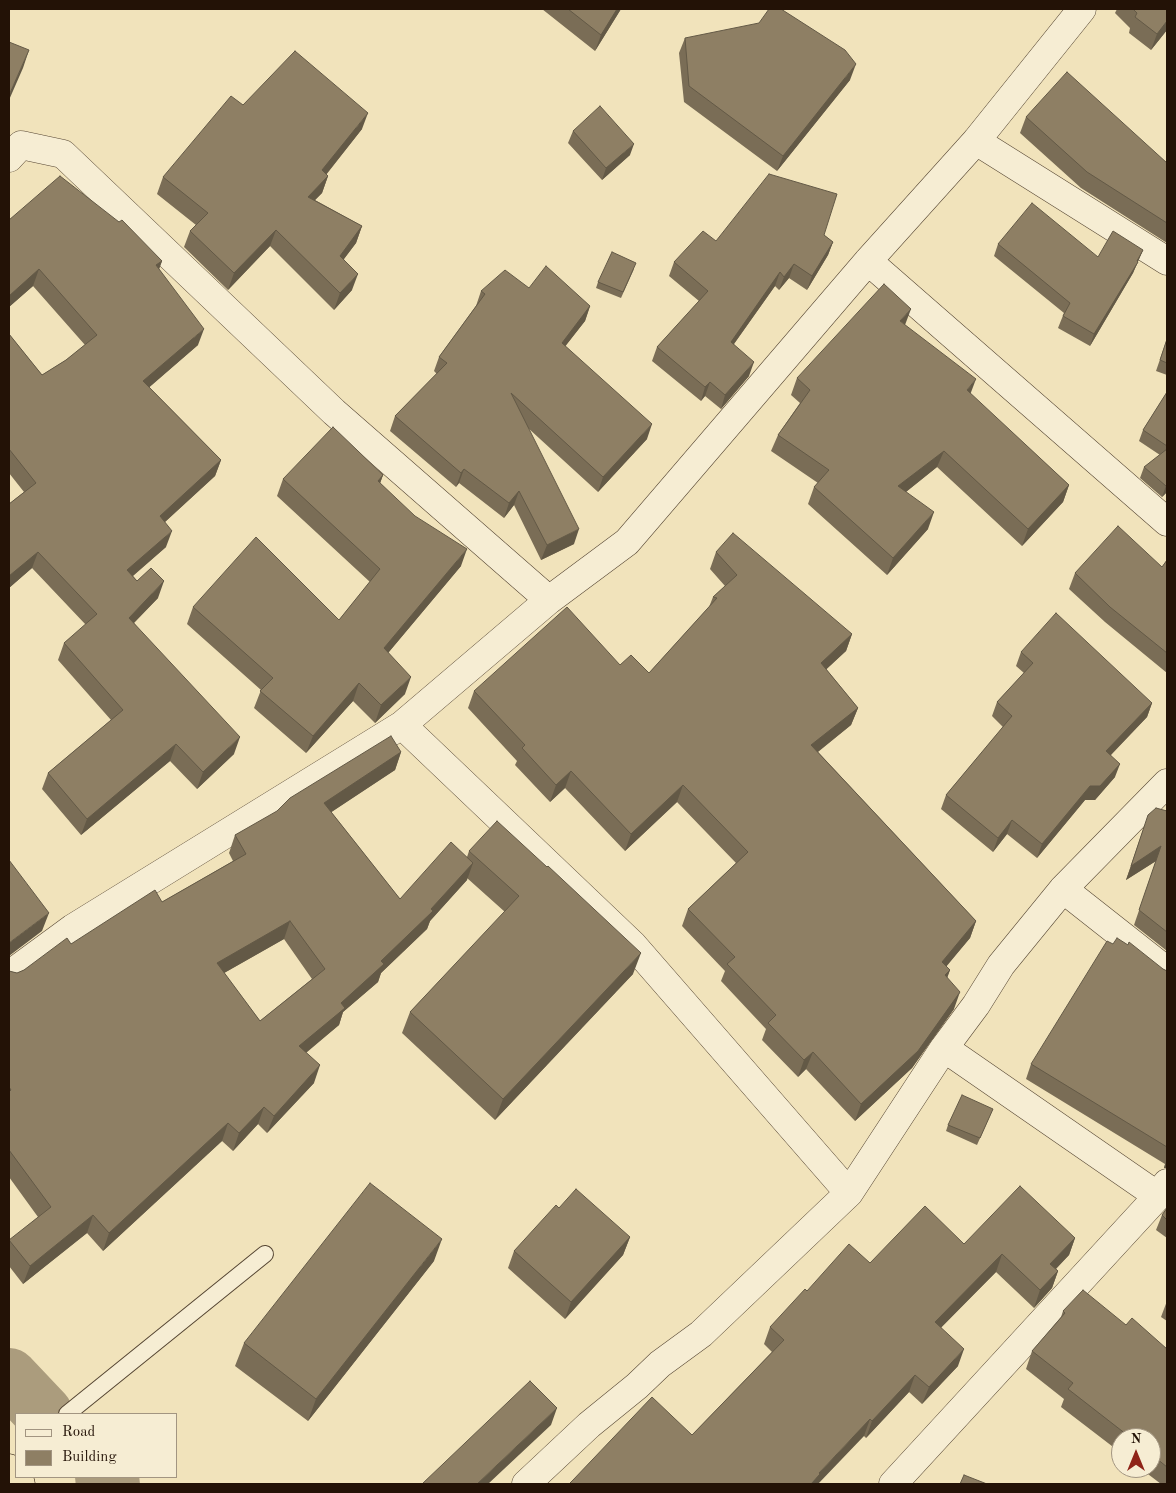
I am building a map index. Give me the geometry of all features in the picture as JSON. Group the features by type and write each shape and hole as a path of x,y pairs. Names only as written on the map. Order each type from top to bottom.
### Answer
{"street":[{"path":"9,976 73,928 402,725 549,600 627,542 868,261 976,140 1082,9"},
{"path":"976,140 1167,261"},
{"path":"9,158 21,145 63,154 334,412 549,600"},
{"path":"868,261 1167,522"},
{"path":"402,725 633,945 849,1193"},
{"path":"526,1484 589,1425 660,1364 700,1334 849,1193 1001,965 1062,889 1167,783"},
{"path":"1062,889 1167,971"},
{"path":"893,1484 1163,1189 944,1048"}],"lane":[{"path":"68,1413 264,1254"}],"building":[{"path":"568,9 617,9 601,35"},
{"path":"769,9 781,9 845,50 856,64 783,156 689,86 685,38 759,23"},
{"path":"1133,9 1167,9 1167,21 1157,34 1135,17 1137,13"},
{"path":"9,42 29,50 10,93 9,93"},
{"path":"295,51 368,113 322,170 328,176 308,197 362,226 340,256 358,274 340,293 276,230 234,273 190,231 208,213 163,177 231,96 243,105"},
{"path":"1067,72 1167,163 1167,223 1087,172 1026,117"},
{"path":"600,106 634,144 606,168 573,131"},
{"path":"769,174 837,194 824,235 833,242 812,276 794,264 784,277 780,272 731,342 754,362 725,395 710,382 705,387 657,347 708,291 674,262 703,231 716,241"},
{"path":"60,176 119,222 122,220 162,261 156,265 204,329 143,381 221,460 160,516 172,531 127,570 137,581 151,568 164,581 129,618 240,737 203,772 176,744 87,819 48,773 123,710 64,643 97,614 38,552 9,576 9,504 36,483 9,449 9,334 42,375 66,360 97,335 39,269 9,296 9,220"},
{"path":"1032,203 1098,257 1113,231 1143,250 1138,262 1094,334 1063,316 1070,303 998,244"},
{"path":"612,252 636,263 623,292 598,282"},
{"path":"546,266 590,306 562,343 652,424 603,477 511,393 579,529 547,545 519,491 509,503 464,469 461,473 395,416 447,363 439,357 485,294 481,291 505,270 529,288"},
{"path":"884,284 911,309 900,321 976,379 967,390 1069,485 1028,529 944,451 898,486 934,512 893,558 814,487 829,470 778,435 810,390 797,378"},
{"path":"1167,339 1167,363 1160,360"},
{"path":"1167,392 1167,446 1143,430"},
{"path":"333,427 383,475 378,481 415,516 467,549 384,648 411,677 381,705 359,683 313,736 260,691 273,678 193,607 256,537 339,620 380,569 283,479"},
{"path":"1167,449 1167,484 1166,486 1144,467"},
{"path":"1118,526 1162,567 1167,560 1167,653 1110,607 1075,573"},
{"path":"733,533 852,634 821,663 858,708 811,745 976,921 942,962 950,970 945,975 960,992 918,1051 861,1104 813,1052 804,1060 768,1023 776,1015 727,964 735,957 688,909 748,852 683,785 631,834 571,771 556,785 522,748 525,745 474,691 567,607 620,665 631,655 649,673 717,598 713,597 737,575 716,552"},
{"path":"1056,613 1152,703 1106,751 1120,764 1100,786 1090,786 1042,844 1012,820 998,838 946,795 1012,716 997,702 1033,663 1021,652"},
{"path":"391,736 401,752 324,803 400,899 451,842 473,863 431,909 433,911 381,961 384,964 341,1003 345,1008 299,1046 320,1065 274,1116 264,1107 239,1133 228,1123 109,1233 93,1215 30,1266 9,1240 51,1207 9,1150 9,1092 11,1090 9,1087 9,971 17,973 24,970 67,938 71,944 155,890 162,902 246,854 235,835 277,811 290,798","holes":["290,921 325,969 260,1021 217,963"]},
{"path":"1156,808 1167,811 1167,932 1139,910 1161,846 1131,866 1148,815"},
{"path":"497,821 641,953 503,1099 410,1012 519,896 469,851"},
{"path":"9,860 49,913 9,943"},
{"path":"1117,938 1128,945 1129,942 1167,971 1167,1147 1031,1064 1107,941 1113,944"},
{"path":"962,1095 993,1109 980,1138 948,1125"},
{"path":"370,1183 442,1239 316,1399 244,1343"},
{"path":"1020,1186 1075,1238 1050,1264 1058,1271 1040,1290 1002,1254 935,1322 964,1349 929,1387 915,1375 872,1421 870,1419 811,1484 569,1484 652,1397 692,1435 784,1340 770,1327 805,1289 807,1291 849,1244 870,1263 925,1206 964,1244"},
{"path":"576,1189 630,1237 571,1302 514,1251 556,1205 559,1208"},
{"path":"1167,1208 1167,1220 1162,1215"},
{"path":"1083,1290 1126,1325 1132,1318 1167,1349 1167,1467 1161,1462 1161,1428 1118,1428 1068,1389 1073,1383 1032,1351 1065,1313 1063,1311"},
{"path":"530,1381 557,1408 477,1484 422,1484"},
{"path":"964,1475 987,1484 960,1484"}],"waterway":[{"path":"9,1377 43,1413"},
{"path":"105,1478 111,1484"}]}
